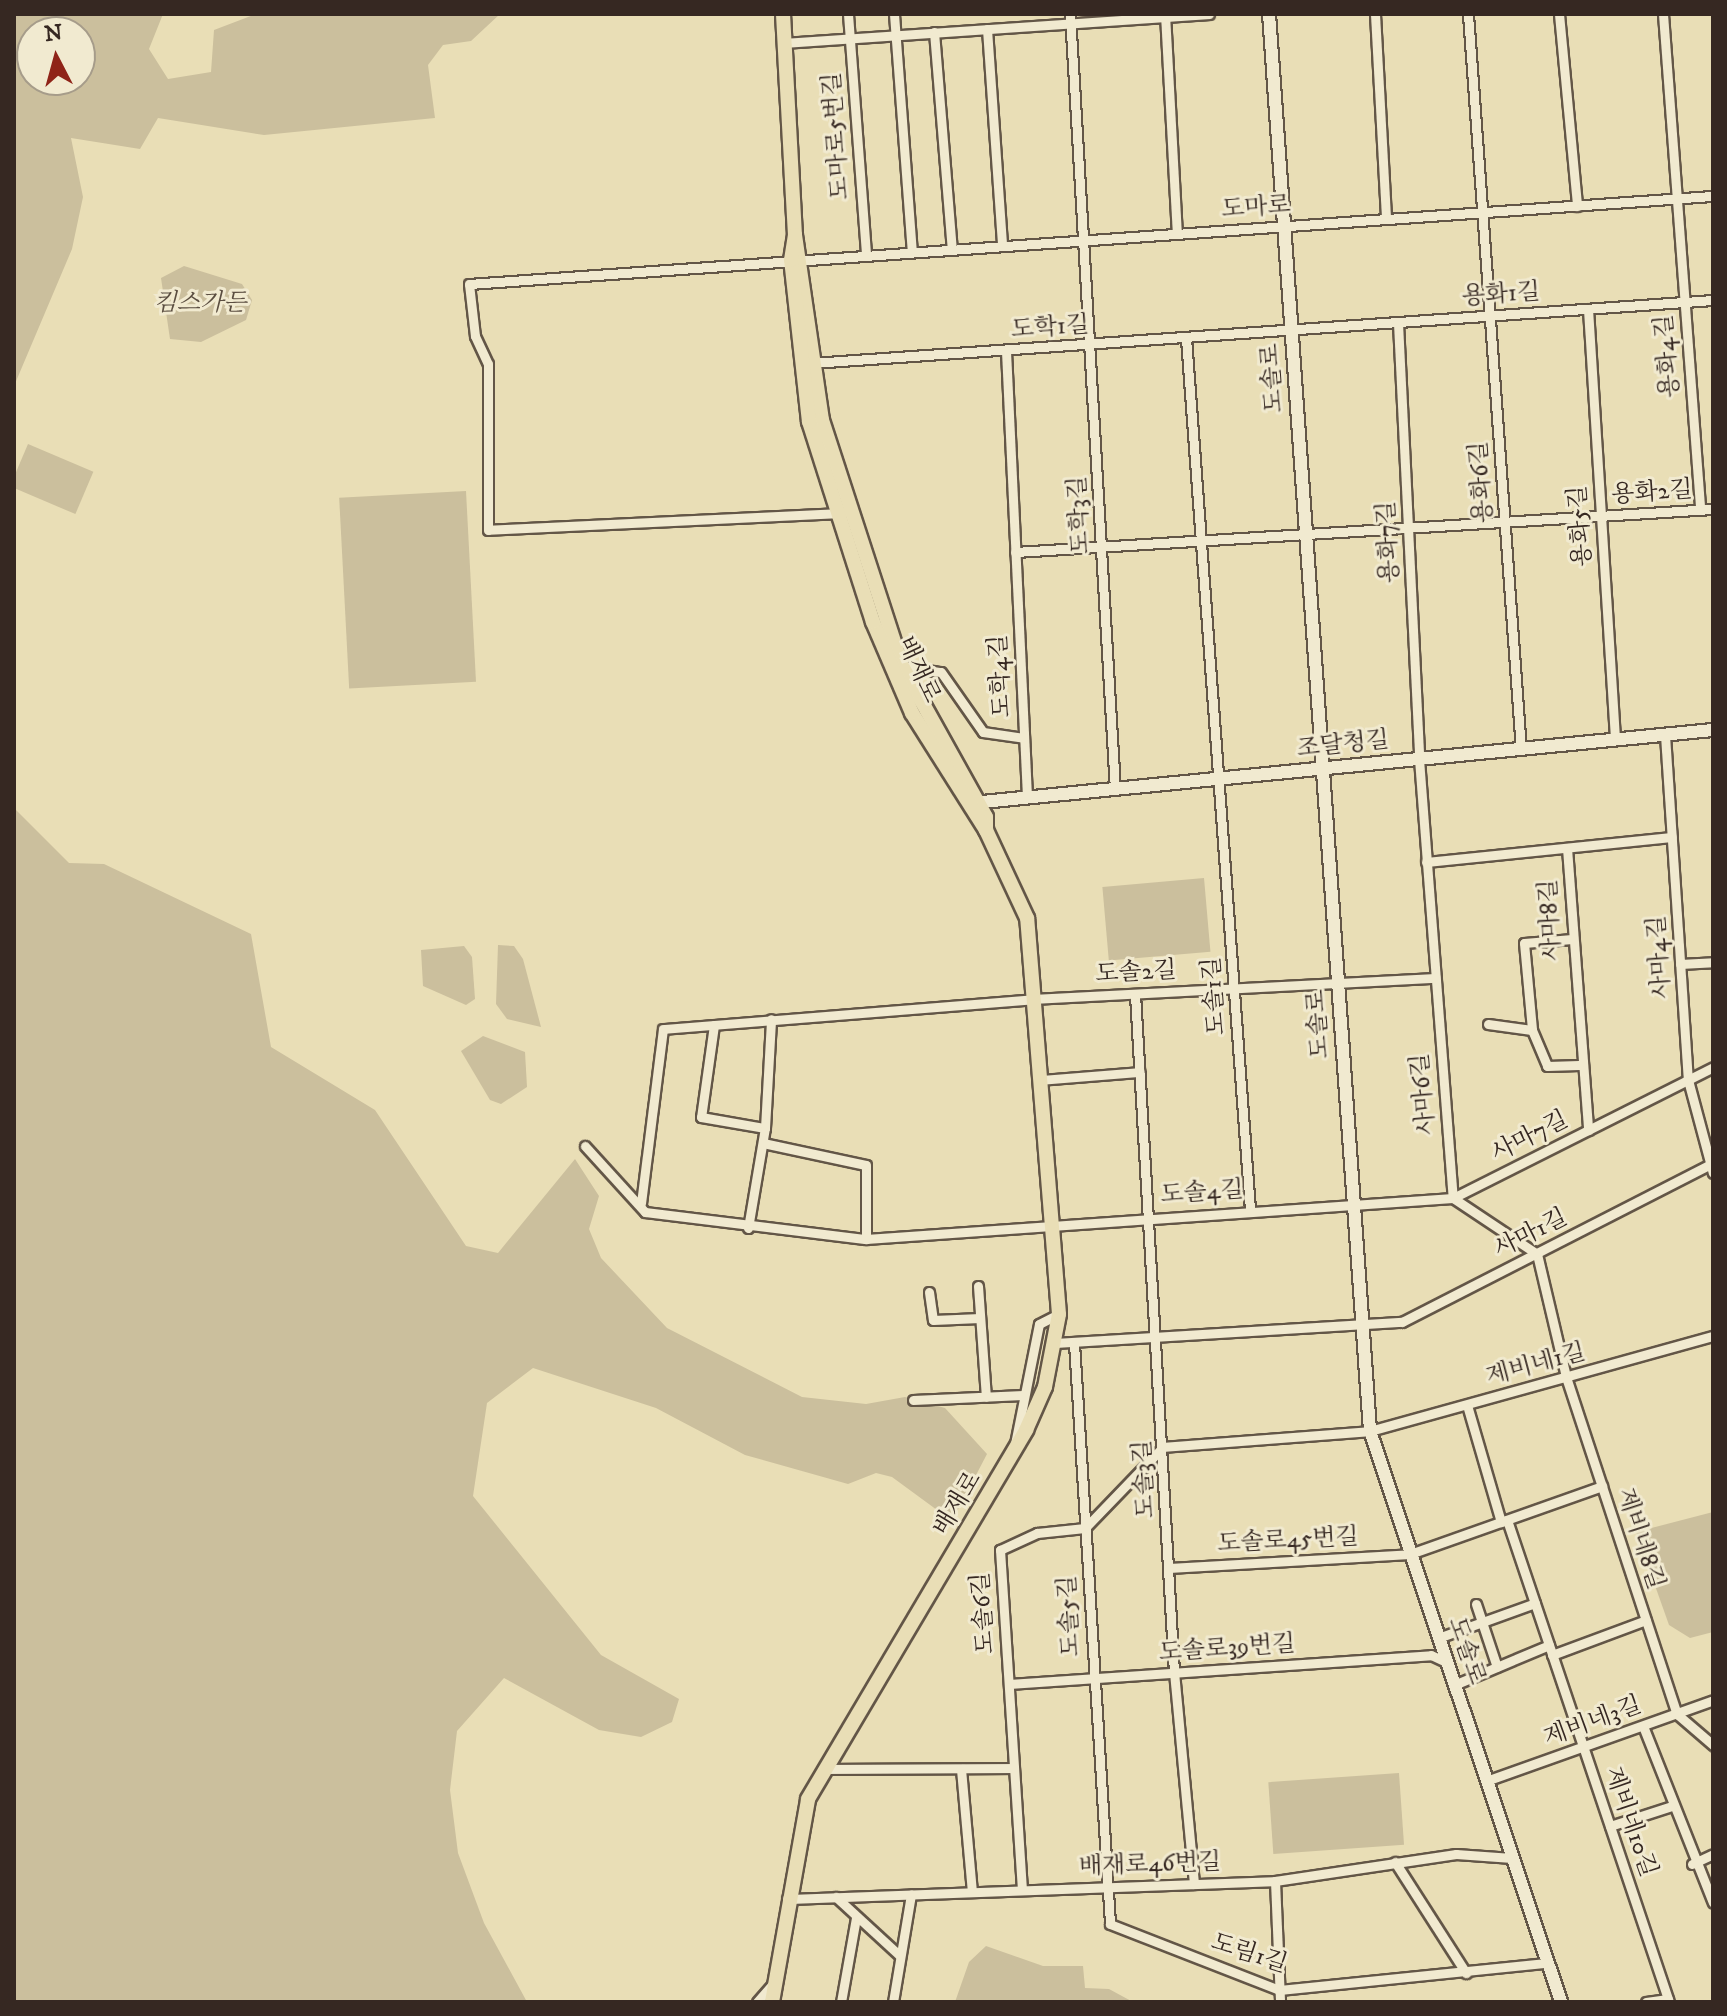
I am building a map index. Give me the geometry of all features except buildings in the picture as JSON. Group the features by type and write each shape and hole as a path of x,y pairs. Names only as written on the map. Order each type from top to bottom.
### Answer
{"main road":[{"name":"배재로","path":"772,2002 801,1817 825,1769 1013,1455 1055,1343 1059,1314 1040,1080 1019,891 970,803 879,620 816,421 796,259 783,14"},
{"name":"배재로","path":"796,259 812,363 816,421"},
{"name":"배재로","path":"879,620 970,803"}],"street":[{"name":"도마로5번길","path":"848,14 866,255"},
{"path":"894,14 912,251"},
{"path":"784,43 987,29 1070,19 1209,14"},
{"name":"도솔로","path":"1269,14 1370,1431 1561,2002"},
{"path":"1375,14 1386,219"},
{"name":"용화6길","path":"1468,14 1521,749"},
{"path":"1559,14 1577,206"},
{"name":"용화4길","path":"1663,14 1700,510"},
{"path":"1165,16 1177,233"},
{"name":"도학3길","path":"1070,19 1092,345 1115,789"},
{"path":"987,29 1002,245"},
{"path":"934,32 952,249"},
{"name":"도마로","path":"796,259 1713,196"},
{"path":"796,259 469,284 475,336 488,364 488,530 843,513"},
{"name":"용화1길","path":"1292,330 1713,300"},
{"name":"용화5길","path":"1588,309 1615,740"},
{"name":"용화7길","path":"1398,323 1419,759"},
{"name":"도학1길","path":"812,363 1292,330"},
{"name":"도솔1길","path":"1186,338 1250,1210"},
{"name":"도학4길","path":"1006,351 1027,798"},
{"name":"용화2길","path":"1102,547 1713,509"},
{"path":"1015,552 1102,547"},
{"path":"902,666 941,672 983,732 1024,738"},
{"name":"조달청길","path":"970,803 1713,730"},
{"name":"사마4길","path":"1665,735 1688,1080 1712,1167"},
{"name":"사마6길","path":"1419,759 1453,1198"},
{"path":"1567,848 1672,837"},
{"name":"사마8길","path":"1426,862 1567,848 1579,1065 1588,1130"},
{"path":"1572,939 1524,943 1532,1030 1547,1066 1579,1065"},
{"path":"1680,964 1713,962"},
{"name":"도솔2길","path":"1032,999 1435,978"},
{"name":"도솔3길","path":"1135,994 1174,1672 1194,1884"},
{"path":"641,1203 663,1029 1032,999"},
{"path":"748,1228 765,1128 771,1019"},
{"path":"1488,1024 1532,1030"},
{"path":"714,1025 701,1117 765,1128"},
{"name":"사마7길","path":"1354,1204 1453,1198 1713,1067"},
{"path":"1040,1080 1140,1072"},
{"path":"763,1143 866,1165 866,1239"},
{"path":"585,1146 596,1166 641,1203"},
{"name":"사마1길","path":"1363,1325 1402,1322 1712,1167"},
{"path":"1453,1198 1537,1254 1566,1377"},
{"name":"도솔4길","path":"641,1203 645,1212 748,1228 866,1239 1053,1222 1354,1204"},
{"path":"978,1286 986,1397"},
{"path":"929,1292 933,1320 980,1318"},
{"path":"1013,1455 1039,1324 1059,1314"},
{"path":"1055,1343 1363,1325"},
{"name":"제비네1길","path":"1370,1431 1713,1336"},
{"name":"도솔5길","path":"1074,1343 1108,1887"},
{"name":"제비네8길","path":"1566,1377 1677,1714"},
{"path":"913,1400 1023,1395"},
{"name":"제비네10길","path":"1467,1405 1669,2001"},
{"path":"1085,1528 1163,1447 1370,1431"},
{"path":"1410,1554 1602,1486"},
{"name":"도솔6길","path":"1022,1890 1000,1550 1037,1533 1085,1528"},
{"name":"도솔로45번길","path":"1169,1568 1410,1554"},
{"path":"1438,1638 1535,1603"},
{"path":"1476,1604 1497,1667"},
{"path":"1454,1685 1497,1667 1646,1620"},
{"name":"도솔로39번길","path":"1009,1684 1431,1655 1446,1662"},
{"name":"제비네3길","path":"1486,1781 1713,1700"},
{"path":"1677,1714 1713,1745"},
{"path":"1643,1726 1692,1864 1713,1903"},
{"path":"825,1769 1014,1768"},
{"path":"961,1769 972,1892"},
{"path":"1610,1826 1672,1806"},
{"path":"1692,1864 1713,1854"},
{"name":"배재로46번길","path":"787,1899 1275,1881 1395,1862 1512,1858"},
{"path":"1395,1862 1466,1973"},
{"path":"1275,1881 1280,2002"},
{"name":"도림1길","path":"1108,1887 1110,1924 1279,1990 1547,1963"},
{"path":"893,2002 911,1894"},
{"path":"836,1897 899,1955"},
{"path":"841,2002 856,1918"},
{"path":"757,2002 775,1981"},
{"path":"1646,2002 1669,2001"}],"green space":[{"path":"14,14 163,14 149,49 168,79 211,72 214,30 256,14 500,14 471,41 443,45 428,65 435,118 264,135 158,118 140,149 71,138 83,197 72,249 14,386"},
{"name":"킴스가든","path":"184,266 242,284 252,300 246,320 201,342 170,339 161,278"},
{"path":"28,444 93,472 75,514 14,488 14,477"},
{"path":"466,491 476,682 349,688 339,498"},
{"path":"14,808 69,863 104,864 251,934 271,1047 375,1110 466,1246 498,1253 575,1159 599,1196 589,1229 601,1258 667,1328 802,1397 866,1404 905,1397 945,1408 987,1454 952,1521 892,1477 876,1473 848,1484 745,1455 656,1408 533,1368 487,1403 473,1496 601,1655 679,1699 672,1722 641,1737 599,1730 504,1678 457,1731 450,1790 458,1853 484,1923 527,2002 14,2002"},
{"path":"1204,878 1210,952 1109,961 1102,887"},
{"path":"498,945 514,946 523,959 541,1027 507,1019 496,1004"},
{"path":"464,946 472,957 475,999 466,1005 423,986 421,950"},
{"path":"483,1036 525,1052 527,1087 501,1104 490,1100 461,1051"},
{"path":"1713,1512 1713,1632 1690,1638 1669,1625 1636,1532"},
{"path":"1399,1773 1404,1845 1273,1854 1268,1782"},
{"path":"986,1946 1043,1966 1083,1966 1085,1988 1109,1989 1133,2002 955,2002 969,1962"}]}
